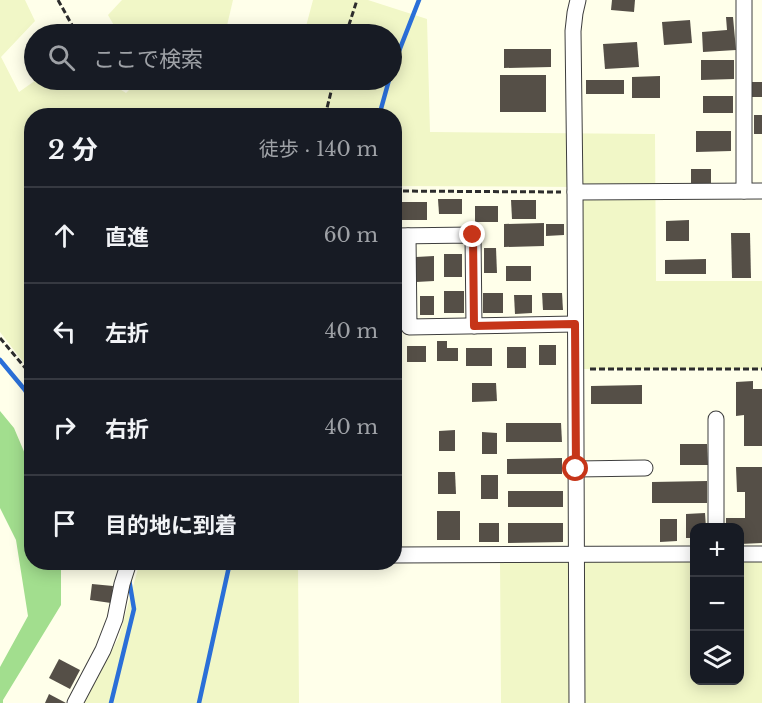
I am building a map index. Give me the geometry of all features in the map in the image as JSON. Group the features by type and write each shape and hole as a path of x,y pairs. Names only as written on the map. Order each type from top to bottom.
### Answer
{"street":[{"path":"576,703 573,32 579,0"},
{"path":"744,0 744,191"},
{"path":"575,192 762,191"},
{"path":"402,236 473,235 474,326"},
{"path":"402,247 409,327 575,324"},
{"path":"716,419 716,523"},
{"path":"576,469 645,468"},
{"path":"402,555 690,554"},
{"path":"744,554 762,554"},
{"path":"75,703 103,650 116,619 126,570"}],"path":[{"path":"58,0 71,24"},
{"path":"349,24 357,0"},
{"path":"327,108 332,90"},
{"path":"402,190 575,192"},
{"path":"0,338 24,366"},
{"path":"576,369 762,369"}],"green space":[{"path":"0,0 25,0 35,21 32,24 24,24 24,33 1,57 19,92 24,88 121,90 126,93 129,90 402,90 402,24 307,24 313,0 368,0 427,19 430,132 655,134 656,281 762,281 762,369 583,369 580,187 402,186 402,108 24,108 24,363 0,332"},
{"path":"122,0 233,0 227,24 113,24 108,15"},
{"path":"0,411 14,428 24,452 24,570 61,570 61,605 3,703 0,703 0,667 28,616 16,540 0,508"},
{"path":"500,559 690,559 690,685 744,685 744,559 762,559 762,703 501,703"},
{"path":"138,570 298,570 299,703 82,703 119,637"}],"building":[{"path":"612,0 635,0 634,12 611,10"},
{"path":"726,17 733,17 736,50 703,52 702,32 727,30"},
{"path":"690,20 692,43 664,45 662,22"},
{"path":"637,42 639,67 605,69 603,44"},
{"path":"504,49 551,49 551,67 504,68"},
{"path":"701,60 734,60 734,79 701,80"},
{"path":"500,75 546,75 546,112 500,112"},
{"path":"660,76 660,98 632,98 632,77"},
{"path":"586,80 624,80 624,94 586,94"},
{"path":"752,82 762,82 762,97 752,97"},
{"path":"703,96 733,96 733,113 703,113"},
{"path":"754,115 762,115 762,134 754,134"},
{"path":"696,131 731,131 731,151 696,152"},
{"path":"691,169 711,169 711,183 691,183"},
{"path":"438,199 462,199 462,214 439,214"},
{"path":"511,200 536,200 536,219 512,219"},
{"path":"402,202 427,202 427,220 402,220"},
{"path":"475,206 498,206 498,222 475,222"},
{"path":"689,220 689,241 666,241 666,221"},
{"path":"544,223 544,246 504,247 504,224"},
{"path":"546,224 564,224 564,235 546,236"},
{"path":"731,233 750,233 751,278 732,278"},
{"path":"484,248 496,248 497,273 484,273"},
{"path":"444,254 462,254 462,277 444,277"},
{"path":"434,256 434,281 416,282 416,257"},
{"path":"706,259 706,274 665,274 665,260"},
{"path":"506,266 531,266 531,281 506,281"},
{"path":"444,291 464,291 464,313 444,313"},
{"path":"483,293 503,293 503,313 483,313"},
{"path":"542,293 562,293 563,310 543,310"},
{"path":"514,295 532,295 532,313 515,314"},
{"path":"420,296 434,296 434,315 420,315"},
{"path":"437,341 447,341 447,348 458,348 458,361 437,361"},
{"path":"539,345 556,345 556,365 539,365"},
{"path":"407,346 426,346 426,362 407,362"},
{"path":"507,347 526,347 526,368 507,368"},
{"path":"466,348 492,348 492,366 466,366"},
{"path":"753,381 753,389 762,389 762,446 744,446 744,415 736,416 736,382"},
{"path":"472,383 496,383 497,401 472,402"},
{"path":"642,385 642,404 591,404 591,386"},
{"path":"506,423 561,423 562,442 506,442"},
{"path":"455,430 455,451 439,451 439,431"},
{"path":"482,432 497,433 497,454 482,454"},
{"path":"680,444 707,444 708,465 680,465"},
{"path":"562,458 562,474 507,474 507,459"},
{"path":"736,467 762,467 762,543 744,544 744,523 726,523 726,518 745,518 745,492 737,492"},
{"path":"438,472 455,472 456,494 438,494"},
{"path":"481,475 498,475 498,499 481,499"},
{"path":"707,481 707,503 652,503 652,482"},
{"path":"508,491 563,491 563,507 508,507"},
{"path":"437,511 460,511 460,540 437,540"},
{"path":"705,513 706,523 690,523 690,538 686,538 686,514"},
{"path":"660,519 677,519 677,541 660,542"},
{"path":"479,523 499,523 499,542 479,542"},
{"path":"508,523 563,523 563,542 508,543"},
{"path":"92,584 113,586 111,603 90,600"},
{"path":"59,659 80,670 70,689 49,678"},
{"path":"49,694 66,703 45,703"}],"waterway":[{"path":"402,43 419,0"},
{"path":"381,108 386,90"},
{"path":"0,360 24,389"},
{"path":"199,703 228,570"},
{"path":"111,703 134,609 129,579"}],"route":[{"path":"473,235 474,326 575,324 576,469"}]}
